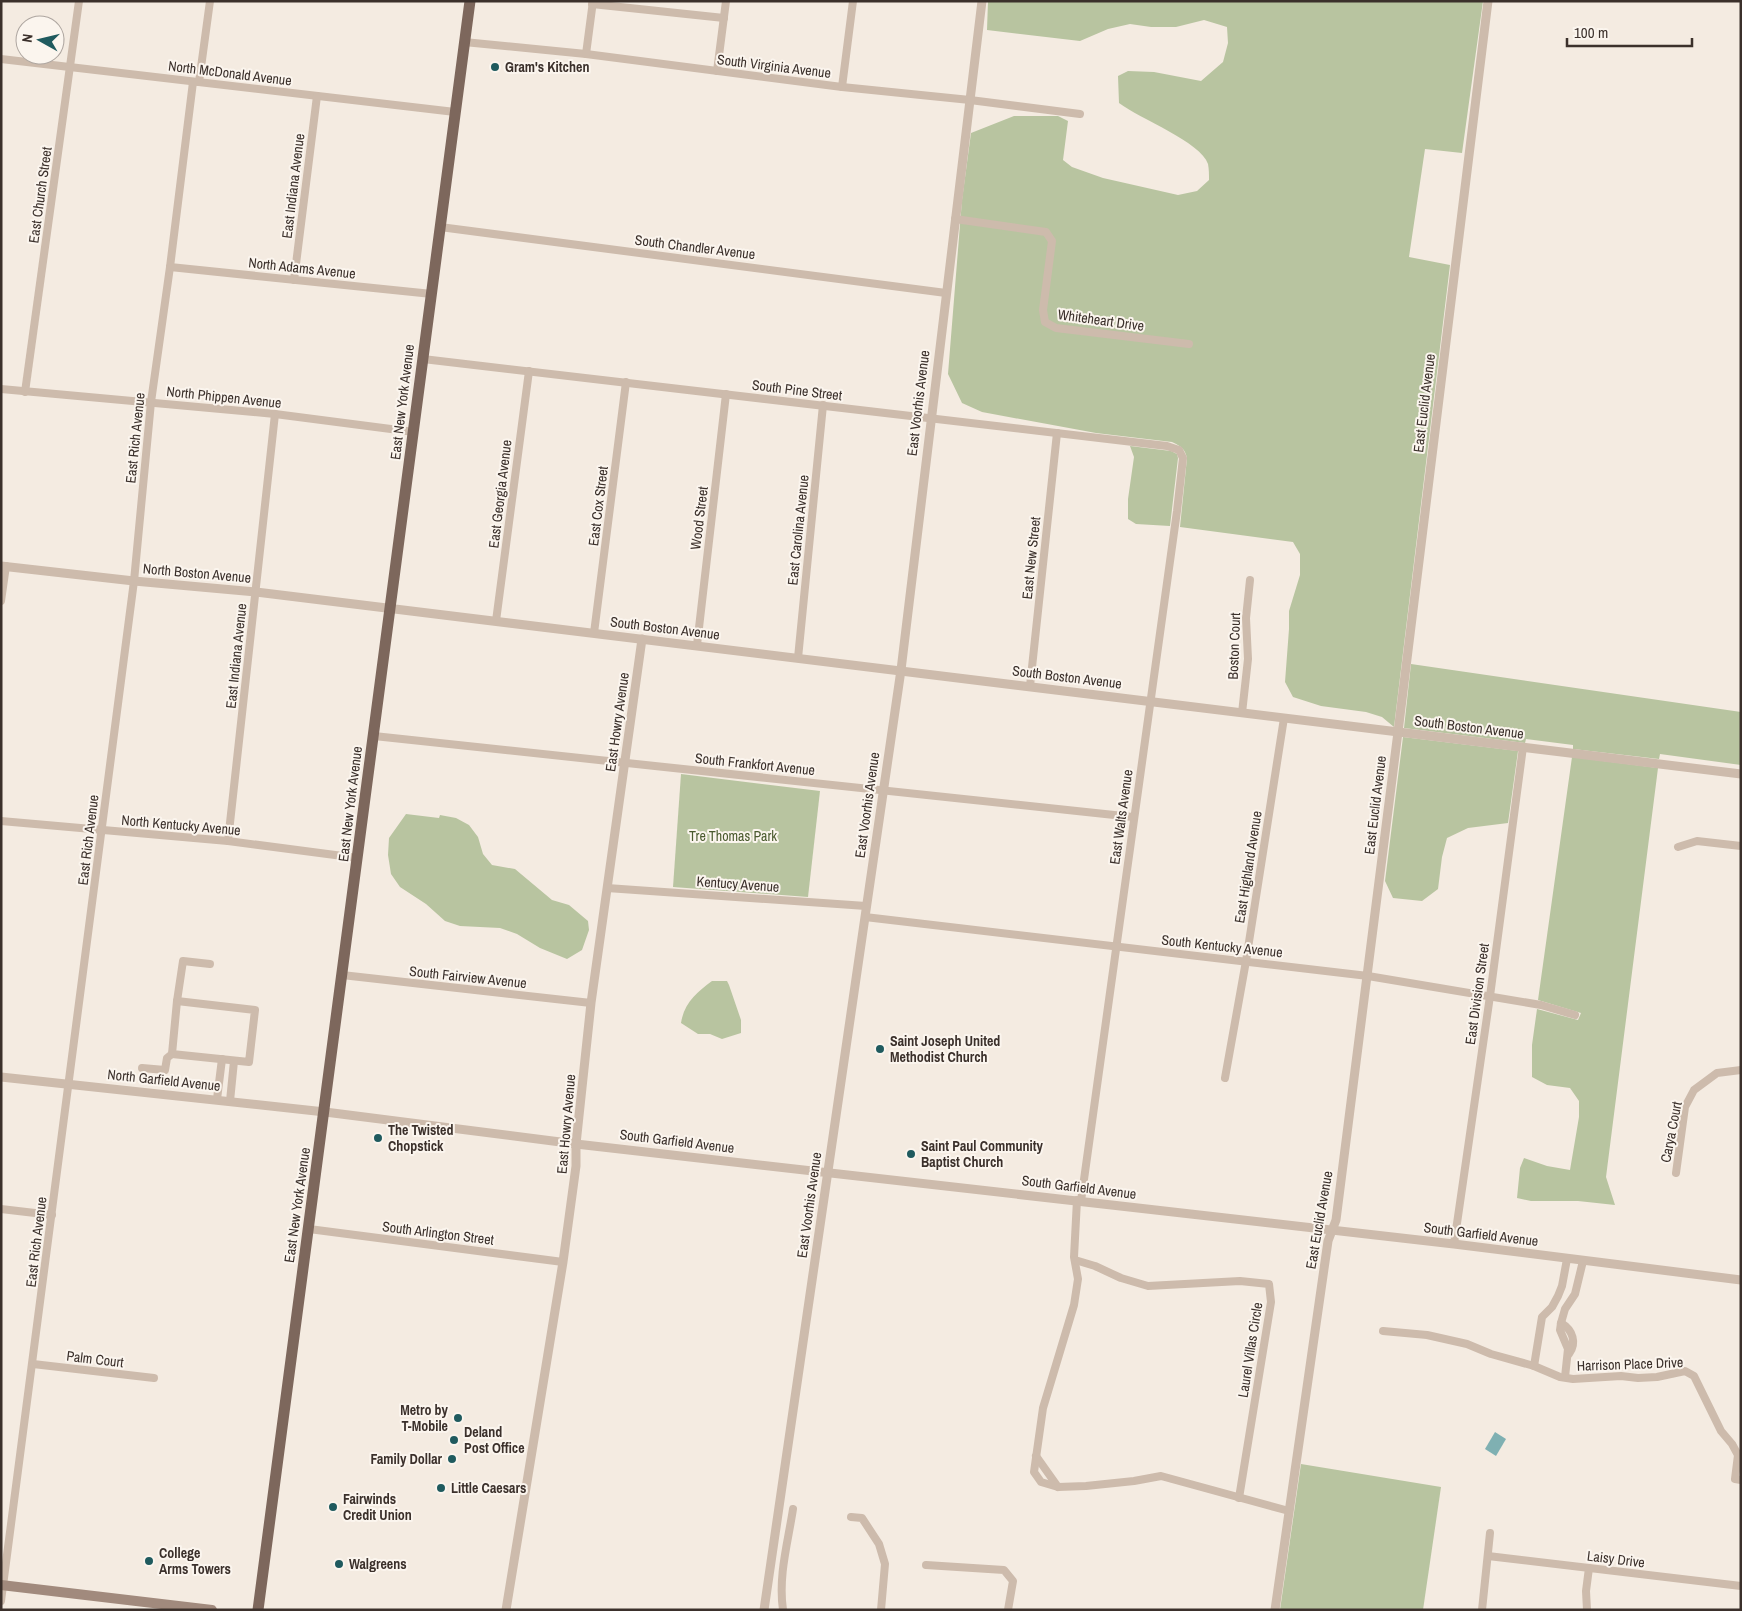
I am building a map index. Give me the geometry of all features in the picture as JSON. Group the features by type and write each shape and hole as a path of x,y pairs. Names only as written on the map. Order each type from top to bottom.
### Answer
{"main road":[{"name":"East New York Avenue","path":"258,1610 470,1"},
{"path":"2,1585 212,1610"}],"street":[{"name":"East Church Street","path":"25,392 79,1"},
{"name":"East Rich Avenue","path":"1,1601 70,1085 134,581 151,402 196,82 210,1"},
{"path":"716,71 726,1"},
{"path":"842,88 853,1"},
{"name":"East Voorhis Avenue","path":"764,1610 900,670 982,1"},
{"name":"East Euclid Avenue","path":"1275,1610 1328,1241 1336,1220 1368,976 1488,1"},
{"path":"586,54 593,3 724,18"},
{"name":"South Virginia Avenue","path":"464,42 586,54 842,88 970,100 1080,114"},
{"name":"North McDonald Avenue","path":"1,59 456,112"},
{"name":"East Indiana Avenue","path":"294,280 317,96"},
{"name":"Whiteheart Drive","path":"955,219 1046,232 1052,241 1044,310 1045,322 1056,328 1189,344"},
{"name":"South Chandler Avenue","path":"440,227 946,293"},
{"name":"North Adams Avenue","path":"170,266 432,294"},
{"name":"South Pine Street","path":"423,358 1167,446"},
{"name":"East Georgia Avenue","path":"496,621 528,371"},
{"name":"East Cox Street","path":"594,633 626,382"},
{"name":"North Phippen Avenue","path":"1,389 275,414 414,432"},
{"name":"Wood Street","path":"696,645 726,394"},
{"name":"East Carolina Avenue","path":"798,658 823,406"},
{"name":"East Indiana Avenue","path":"228,841 275,414"},
{"name":"East New Street","path":"1030,686 1057,433"},
{"name":"East Walts Avenue","path":"1079,1201 1177,510 1182,458 1179,450 1167,446"},
{"path":"1,601 4,566"},
{"name":"North Boston Avenue","path":"4,566 390,608"},
{"name":"Boston Court","path":"1242,712 1248,659 1246,618 1250,580"},
{"name":"South Boston Avenue","path":"390,608 1741,774"},
{"name":"East Howry Avenue","path":"506,1610 563,1262 576,1166 576,1144 591,1003 642,639"},
{"name":"East Highland Avenue","path":"1225,1078 1246,961 1284,718"},
{"name":"South Frankfort Avenue","path":"374,736 1133,817"},
{"name":"East Division Street","path":"1454,1244 1490,996 1523,747"},
{"name":"North Kentucky Avenue","path":"1,821 228,841 358,858"},
{"path":"1678,847 1696,841 1741,846"},
{"name":"Kentucy Avenue","path":"607,888 866,906"},
{"name":"South Kentucky Avenue","path":"865,917 1368,976 1541,1005 1575,1015"},
{"path":"172,1054 183,961 210,964"},
{"name":"South Fairview Avenue","path":"342,975 591,1003"},
{"path":"142,1068 165,1070 167,1058 172,1054 249,1062 255,1010 177,1001"},
{"path":"217,1099 222,1059"},
{"path":"230,1101 234,1061"},
{"name":"Carya Court","path":"1676,1173 1685,1107 1694,1090 1717,1073 1741,1070"},
{"name":"North Garfield Avenue","path":"1,1077 324,1112"},
{"name":"South Garfield Avenue","path":"324,1112 576,1144 1454,1244 1741,1280"},
{"path":"1079,1201 1075,1260 1078,1279 1074,1305 1043,1408 1034,1472 1037,1478 1046,1485 1058,1487 1105,1484 1161,1476 1289,1511"},
{"path":"1,1209 52,1215"},
{"name":"South Arlington Street","path":"309,1229 563,1262"},
{"path":"1534,1366 1542,1317 1552,1307 1558,1296 1562,1286 1567,1258"},
{"name":"Laurel Villas Circle","path":"1075,1260 1148,1286 1240,1281 1269,1284 1271,1302 1239,1498"},
{"name":"Harrison Place Drive","path":"1565,1377 1568,1349 1560,1330 1561,1323 1565,1309 1575,1294 1583,1261"},
{"name":"Harrison Place Drive","path":"1383,1331 1452,1340 1565,1377 1585,1379 1621,1376 1656,1377 1685,1371 1694,1376 1721,1431 1738,1455 1735,1479 1741,1480"},
{"name":"Palm Court","path":"33,1364 154,1378"},
{"path":"1036,1456 1058,1487"},
{"path":"783,1610 781,1596 782,1575 794,1509"},
{"path":"851,1517 862,1518 879,1544 885,1564 881,1610"},
{"path":"1482,1610 1490,1533"},
{"name":"Laisy Drive","path":"1488,1556 1741,1586"},
{"path":"926,1565 1004,1570 1013,1581 1008,1610"},
{"path":"1587,1610 1586,1591 1589,1568"}],"green space":[{"path":"988,1 1483,1 1462,153 1425,149 1409,257 1450,265 1394,727 1382,717 1366,712 1321,706 1293,697 1285,682 1289,611 1300,575 1300,554 1293,542 1180,527 1187,458 1180,446 1172,442 1096,433 982,412 962,403 948,374 962,200 971,133 1014,116 1058,116 1068,121 1063,160 1072,167 1103,178 1178,195 1197,191 1209,180 1208,164 1203,156 1182,139 1119,103 1118,76 1128,71 1154,72 1201,81 1223,62 1228,43 1227,27 1204,20 1176,27 1151,27 1130,24 1108,29 1080,41 987,30"},
{"path":"1130,446 1171,451 1177,454 1170,526 1136,524 1128,519 1128,499 1134,457"},
{"path":"1411,664 1741,712 1741,765 1660,754 1659,759 1573,749 1573,745 1526,739 1525,743 1404,728"},
{"path":"1403,737 1518,751 1508,823 1468,828 1447,838 1442,857 1438,889 1422,901 1393,898 1385,881"},
{"path":"1572,757 1658,768 1606,1177 1615,1205 1578,1201 1531,1201 1517,1198 1520,1168 1524,1158 1547,1166 1570,1170 1579,1117 1579,1101 1570,1088 1547,1085 1532,1077 1532,1045 1537,1009 1578,1020 1581,1013 1538,1000"},
{"name":"Tre Thomas Park","path":"681,774 820,791 808,897 673,887"},
{"path":"406,814 439,818 440,815 456,818 469,825 478,837 483,854 492,865 515,869 552,900 569,905 588,921 589,930 582,950 567,959 540,948 517,934 500,928 460,926 445,921 426,904 400,887 391,874 388,855 389,838"},
{"path":"712,981 727,981 741,1020 741,1033 722,1039 710,1034 698,1034 681,1023 688,1004 701,989"},
{"path":"1301,1464 1441,1487 1423,1610 1280,1610"}],"water":[{"path":"1495,1432 1506,1439 1496,1456 1485,1449"}],"place":[{"name":"Gram's Kitchen","path":"495,67"},
{"name":"Saint Joseph United Methodist Church","path":"880,1049"},
{"name":"The Twisted Chopstick","path":"378,1138"},
{"name":"Saint Paul Community Baptist Church","path":"911,1154"},
{"name":"Metro by T-Mobile","path":"458,1418"},
{"name":"Deland Post Office","path":"454,1440"},
{"name":"Family Dollar","path":"452,1459"},
{"name":"Little Caesars","path":"441,1488"},
{"name":"Fairwinds Credit Union","path":"333,1507"},
{"name":"College Arms Towers","path":"149,1561"},
{"name":"Walgreens","path":"339,1564"}]}
